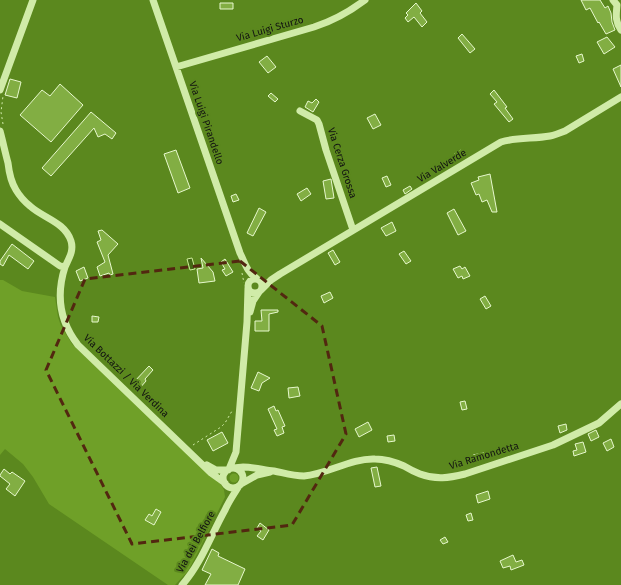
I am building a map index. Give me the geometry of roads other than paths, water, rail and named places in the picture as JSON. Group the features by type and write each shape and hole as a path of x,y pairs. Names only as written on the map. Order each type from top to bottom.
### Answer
{"street":[{"path":"0,90 33,0"},
{"name":"Via Luigi Pirandello","path":"153,0 240,253"},
{"name":"Via Luigi Sturzo","path":"176,67 314,27 341,16 365,0"},
{"path":"617,2 616,22 621,30"},
{"name":"Via Valverde","path":"280,274 501,142 556,135 621,97"},
{"name":"Via Cerza Grossa","path":"300,111 316,120 319,124 326,150 354,230"},
{"name":"Via Bottazzi / Via Verdina","path":"2,128 10,175 16,190 30,206 62,227 70,238 72,250 65,268 60,300 63,317 72,338 200,461"},
{"path":"0,224 65,268"},
{"path":"240,253 249,272 262,284 260,291"},
{"path":"240,253 246,286 247,322 235,470 243,481 240,485"},
{"path":"246,286 251,279 264,279 280,274"},
{"path":"247,322 253,301 271,280 280,274"},
{"path":"246,286 254,293 260,291"},
{"name":"Via Ramondetta","path":"200,461 216,470 235,470 243,467 274,471 293,476 326,472 348,463 374,458 394,462 419,474 430,477 451,478 553,445 599,423 621,404"},
{"path":"200,461 211,473 232,488 257,475 274,471"},
{"path":"225,508 228,498 224,474 235,470"},
{"name":"Via dei Belfiore","path":"182,585 196,566 225,508 240,485"}]}
